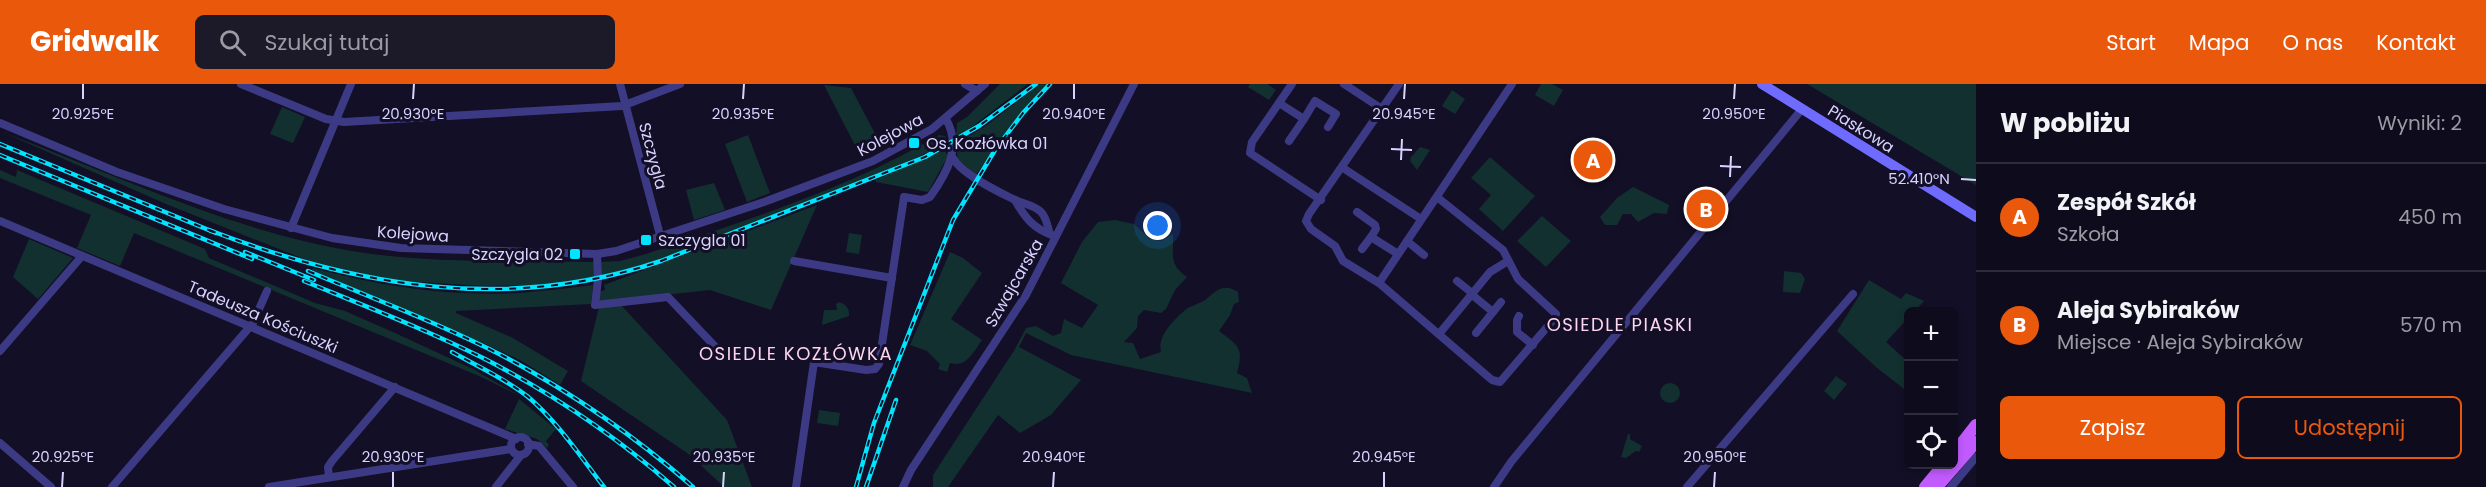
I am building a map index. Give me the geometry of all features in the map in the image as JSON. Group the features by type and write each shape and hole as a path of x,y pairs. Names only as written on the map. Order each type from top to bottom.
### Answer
{"main road":[{"path":"1958,447 1976,425"},
{"path":"1937,487 1976,442"},
{"path":"1925,487 1941,469"}],"street":[{"path":"242,84 335,122 626,105 680,84"},
{"path":"291,228 351,84"},
{"name":"Szczygla","path":"620,84 660,235"},
{"path":"965,84 977,91"},
{"name":"Kolejowa","path":"0,123 117,172 224,210 354,242 401,248 597,254 616,251 851,171 896,149 946,119 985,84"},
{"name":"Szwajcarska","path":"903,487 911,470 1026,295 1053,235 1134,84"},
{"path":"1292,84 1252,142 1250,153 1321,200"},
{"path":"1344,84 1382,109"},
{"path":"1399,84 1321,200 1309,214 1307,225 1335,246 1343,261 1379,283 1497,382 1504,380 1556,314 1524,286 1503,250 1437,197"},
{"path":"1379,283 1512,84"},
{"name":"Piaskowa","path":"1762,84 1976,217"},
{"path":"1289,141 1315,101 1336,114 1328,128"},
{"path":"1279,103 1304,119"},
{"path":"1494,487 1511,462 1802,109"},
{"path":"796,487 814,362 866,370 877,368 904,197 922,200 930,197 953,158 952,131 946,119"},
{"path":"953,158 961,169 1042,213 1053,235"},
{"path":"1343,168 1421,219"},
{"path":"1015,200 1032,225 1039,231 1053,235"},
{"path":"1357,212 1376,225 1376,229 1362,249"},
{"name":"Tadeusza Kościuszki","path":"0,221 516,439"},
{"path":"1371,237 1398,254"},
{"path":"1407,241 1424,255"},
{"path":"597,254 598,279 595,305 668,297 725,357"},
{"path":"0,351 82,256"},
{"path":"794,261 892,278"},
{"path":"1438,334 1493,269 1508,261"},
{"path":"1456,281 1493,312"},
{"path":"112,487 253,323 267,291"},
{"path":"1687,487 1853,294"},
{"path":"1476,333 1501,302"},
{"path":"1519,316 1517,332 1533,345"},
{"path":"329,477 328,466 395,387"},
{"path":"496,487 521,455 527,451 528,444 525,439 516,439 512,443 512,449 515,454 521,455"},
{"path":"0,443 51,487"},
{"path":"528,444 539,446 573,487"},
{"path":"269,487 304,484 329,477 512,449"},
{"path":"1951,487 1976,457"}],"green space":[{"path":"1000,84 1028,84 956,139 957,123 967,117"},
{"path":"1040,84 1048,84 1009,128 976,175 958,160 956,144 986,126"},
{"path":"1250,84 1267,84 1276,90 1269,100 1248,87"},
{"path":"1541,84 1552,84 1563,90 1554,106 1535,95"},
{"path":"1807,84 1976,84 1976,185"},
{"path":"824,85 851,88 881,145 860,155"},
{"path":"1452,90 1465,99 1455,114 1442,106"},
{"path":"282,107 305,117 293,143 270,134"},
{"path":"0,131 176,201 266,231 312,243 387,256 476,261 595,262 596,277 537,285 484,286 401,281 342,270 314,263 166,204"},
{"path":"748,135 770,193 747,202 725,144"},
{"path":"939,135 947,139 943,141 945,145 871,177 645,265 601,277 599,262 620,261 646,254 796,202 869,171"},
{"path":"1420,147 1430,150 1417,170 1410,161"},
{"path":"944,149 948,156 928,192 876,182 876,180"},
{"path":"1490,157 1535,196 1503,231 1479,209 1491,195 1471,178"},
{"path":"0,170 16,177 17,170 205,249 209,258 315,303 345,311 395,333 473,369 520,396 479,376 134,233 120,266 77,248 91,215 0,178"},
{"path":"714,183 725,210 694,220 686,190"},
{"path":"1633,187 1669,205 1667,214 1654,213 1638,222 1631,214 1623,214 1617,225 1605,225 1600,217 1617,198"},
{"path":"817,205 771,310 710,290 600,302 598,292 605,290 604,285"},
{"path":"1542,216 1571,241 1546,267 1517,241"},
{"path":"1115,220 1134,224 1150,239 1161,241 1173,234 1174,263 1187,277 1175,290 1166,309 1161,313 1144,310 1138,316 1137,328 1124,342 1133,343 1140,359 1161,352 1161,340 1171,324 1185,310 1205,300 1219,289 1232,289 1238,292 1239,302 1234,304 1230,315 1219,331 1238,348 1240,358 1237,373 1247,378 1252,393 1071,355 1026,333 1019,347 1081,380 1051,415 1020,433 998,415 948,487 933,487 933,475 1015,349 1026,328 1036,326 1053,336 1061,333 1064,319 1082,328 1098,305 1061,283 1082,242 1098,222"},
{"path":"849,233 862,235 859,254 846,252"},
{"path":"29,239 73,258 38,299 13,277"},
{"path":"950,252 963,258 982,273 951,319 982,340 965,361 950,363 947,372 938,369 940,364 927,351 910,345"},
{"path":"313,268 389,285 441,292 519,293 593,285 591,304 456,311 456,313 513,338 568,371 560,385 520,360 312,270"},
{"path":"1784,271 1801,273 1805,279 1800,293 1783,292"},
{"path":"1869,280 1901,299 1906,293 1924,301 1919,307 1904,307 1904,322 1886,342 1904,358 1904,389 1837,331"},
{"path":"839,302 847,307 849,316 822,325 824,310 837,310 836,304"},
{"path":"621,305 727,420 752,487 724,487 690,455 581,381 599,307"},
{"path":"1836,376 1847,384 1834,400 1824,391"},
{"path":"1666,383 1674,383 1680,389 1680,397 1674,403 1666,403 1660,397 1660,389"},
{"path":"519,399 556,429 546,441 549,445 547,448 537,439 505,429"},
{"path":"819,410 840,413 838,426 817,423"},
{"path":"1628,434 1630,434 1630,439 1642,446 1639,452 1636,451 1626,458 1621,457"}],"railway":[{"path":"209,230 265,250 321,266 377,279 433,286 490,289 547,286 604,277 661,261 925,157 979,126 1036,84"},
{"path":"856,487 874,423 953,220 995,150 1023,113 1050,84"},
{"path":"0,144 216,233"},
{"path":"0,155 252,259"},
{"path":"245,252 314,280"},
{"path":"308,271 457,334 530,371 626,433 693,487"},
{"path":"304,281 396,318 510,372 607,434 674,487"},
{"path":"452,352 500,378 527,396 558,428 604,487"},
{"path":"866,487 896,400"}],"place":[{"name":"Os. Kozłówka 01","path":"914,143"},
{"name":"Zespół Szkół","path":"1593,160"},
{"name":"Aleja Sybiraków","path":"1706,209"},
{"name":"Szczygla 01","path":"646,240"},
{"name":"Szczygla 02","path":"575,254"}],"district":[{"name":"OSIEDLE PIASKI","path":"1620,324"},
{"name":"OSIEDLE KOZŁÓWKA","path":"796,353"}]}
